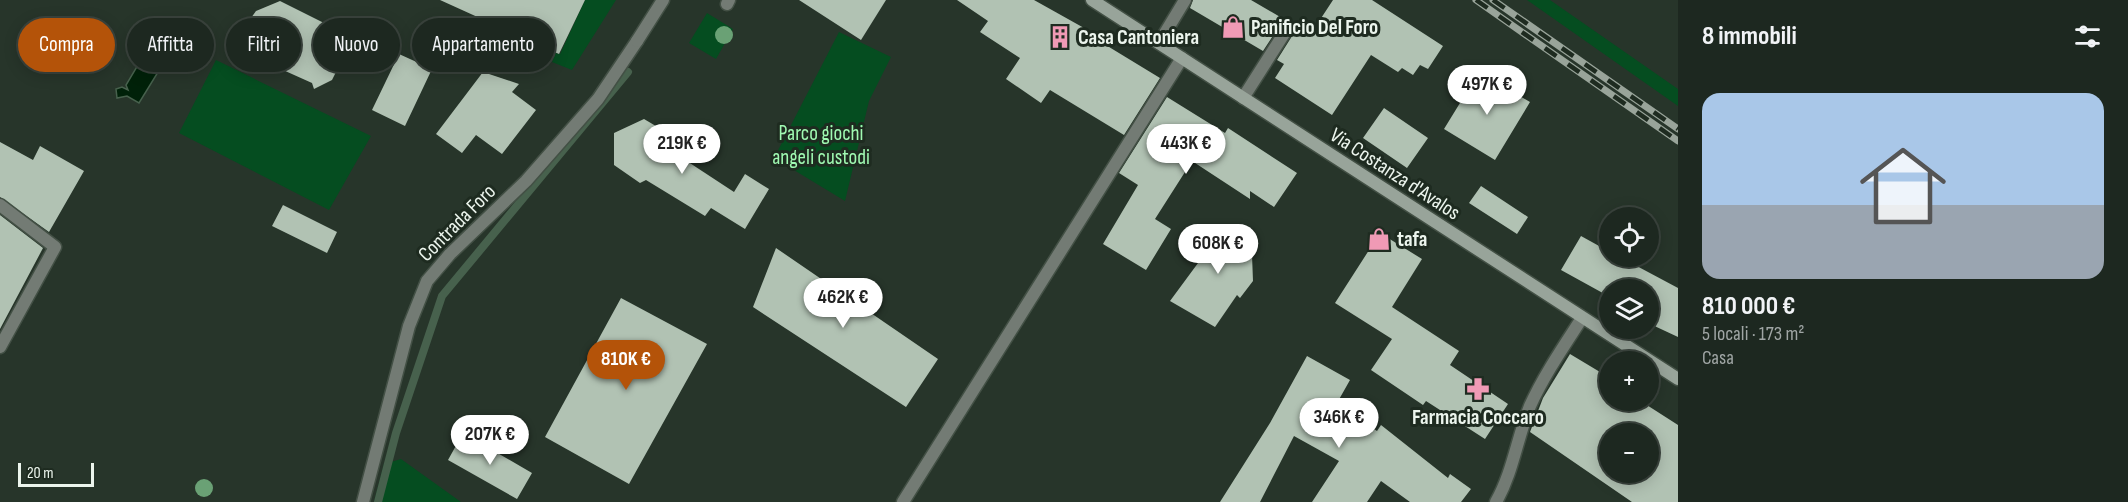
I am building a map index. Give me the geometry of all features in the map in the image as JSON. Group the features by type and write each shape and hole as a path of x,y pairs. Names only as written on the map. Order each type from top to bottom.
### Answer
{"main road":[{"name":"Via Costanza d'Avalos","path":"1092,0 1678,379"}],"street":[{"name":"Contrada Foro","path":"363,502 409,326 427,281 450,254 534,173 598,99 663,0"},
{"path":"1159,43 1185,0"},
{"path":"1243,98 1287,29"},
{"path":"903,502 1182,58"},
{"path":"0,205 55,247 0,347"},
{"path":"1496,502 1505,486 1530,407 1553,364 1582,318"}],"green space":[{"path":"585,0 616,0 572,70 555,63 555,53 560,54"},
{"path":"1527,0 1550,0 1678,89 1678,106"},
{"path":"707,13 733,29 716,59 689,43"},
{"name":"Parco giochi angeli custodi","path":"839,32 891,57 869,101 845,201 774,158"},
{"path":"216,60 226,65 226,72 240,72 371,136 329,210 179,133 210,72 214,72"},
{"path":"401,459 461,502 374,502 384,464"}],"shaded area":[{"path":"134,72 158,72 139,103 127,96 117,98 116,89 122,87 128,90 126,85"}],"building":[{"path":"440,0 585,0 559,54 555,52 555,18 480,18"},
{"path":"799,0 886,0 861,40"},
{"path":"957,0 1034,0 1093,33 1091,36 1160,78 1124,135 1050,90 1041,103 1006,79 1020,58 980,32 988,21"},
{"path":"1193,0 1251,0 1287,21 1280,25 1263,51 1190,8"},
{"path":"1333,0 1372,0 1443,46 1428,69 1420,65 1413,75 1402,68 1398,72 1371,55 1332,115 1275,78 1284,64 1277,60 1294,33 1294,25 1310,35"},
{"path":"280,1 314,18 313,72 336,72 332,80 314,89 312,83 287,72 301,72 301,18 251,18 256,11"},
{"path":"400,54 412,60 412,72 431,72 405,126 372,110 390,72 400,72"},
{"path":"483,72 519,84 512,92 536,110 502,154 476,135 462,153 436,134"},
{"path":"1479,72 1530,102 1495,160 1444,129"},
{"path":"1167,97 1225,133 1228,128 1297,173 1274,207 1250,191 1250,199 1192,161 1155,219 1171,229 1146,270 1103,244 1138,185 1119,173"},
{"path":"1384,108 1428,138 1407,168 1363,138"},
{"path":"644,119 671,135 670,150 734,192 745,174 769,189 745,229 711,208 705,216 646,180 640,183 614,165 614,133"},
{"path":"0,142 33,160 40,146 84,171 49,232 0,197"},
{"path":"1481,186 1528,217 1517,234 1469,203"},
{"path":"283,205 337,232 327,253 272,226"},
{"path":"0,215 43,248 0,329"},
{"path":"1251,229 1253,281 1240,298 1237,295 1215,327 1170,301 1201,259 1201,231"},
{"path":"1380,233 1422,259 1392,307 1459,351 1450,365 1508,404 1485,439 1426,401 1423,405 1371,370 1392,339 1335,303"},
{"path":"1581,236 1599,246 1599,267 1639,267 1678,288 1678,337 1659,328 1659,279 1599,279 1599,291 1561,270"},
{"path":"776,248 938,359 906,407 753,307"},
{"path":"621,298 707,344 629,484 545,437"},
{"path":"1570,354 1599,371 1599,411 1656,411 1678,425 1678,502 1632,502 1604,483 1659,483 1659,423 1599,423 1599,479 1530,432 1543,398"},
{"path":"1307,356 1350,380 1337,403 1377,431 1381,425 1448,478 1450,474 1471,489 1461,502 1410,502 1381,481 1367,502 1312,502 1339,461 1294,436 1260,502 1220,502 1270,423"},
{"path":"463,433 532,473 517,499 448,460"}],"waterway":[{"path":"378,502 396,433 442,296 628,72"}],"railway":[{"path":"1476,0 1678,141"},
{"path":"1493,0 1678,129"}],"place":[{"name":"Panificio Del Foro","path":"1233,27"},
{"name":"Casa Cantoniera","path":"1060,37"},
{"name":"tafa","path":"1379,239"},
{"name":"Farmacia Coccaro","path":"1478,389"}]}
